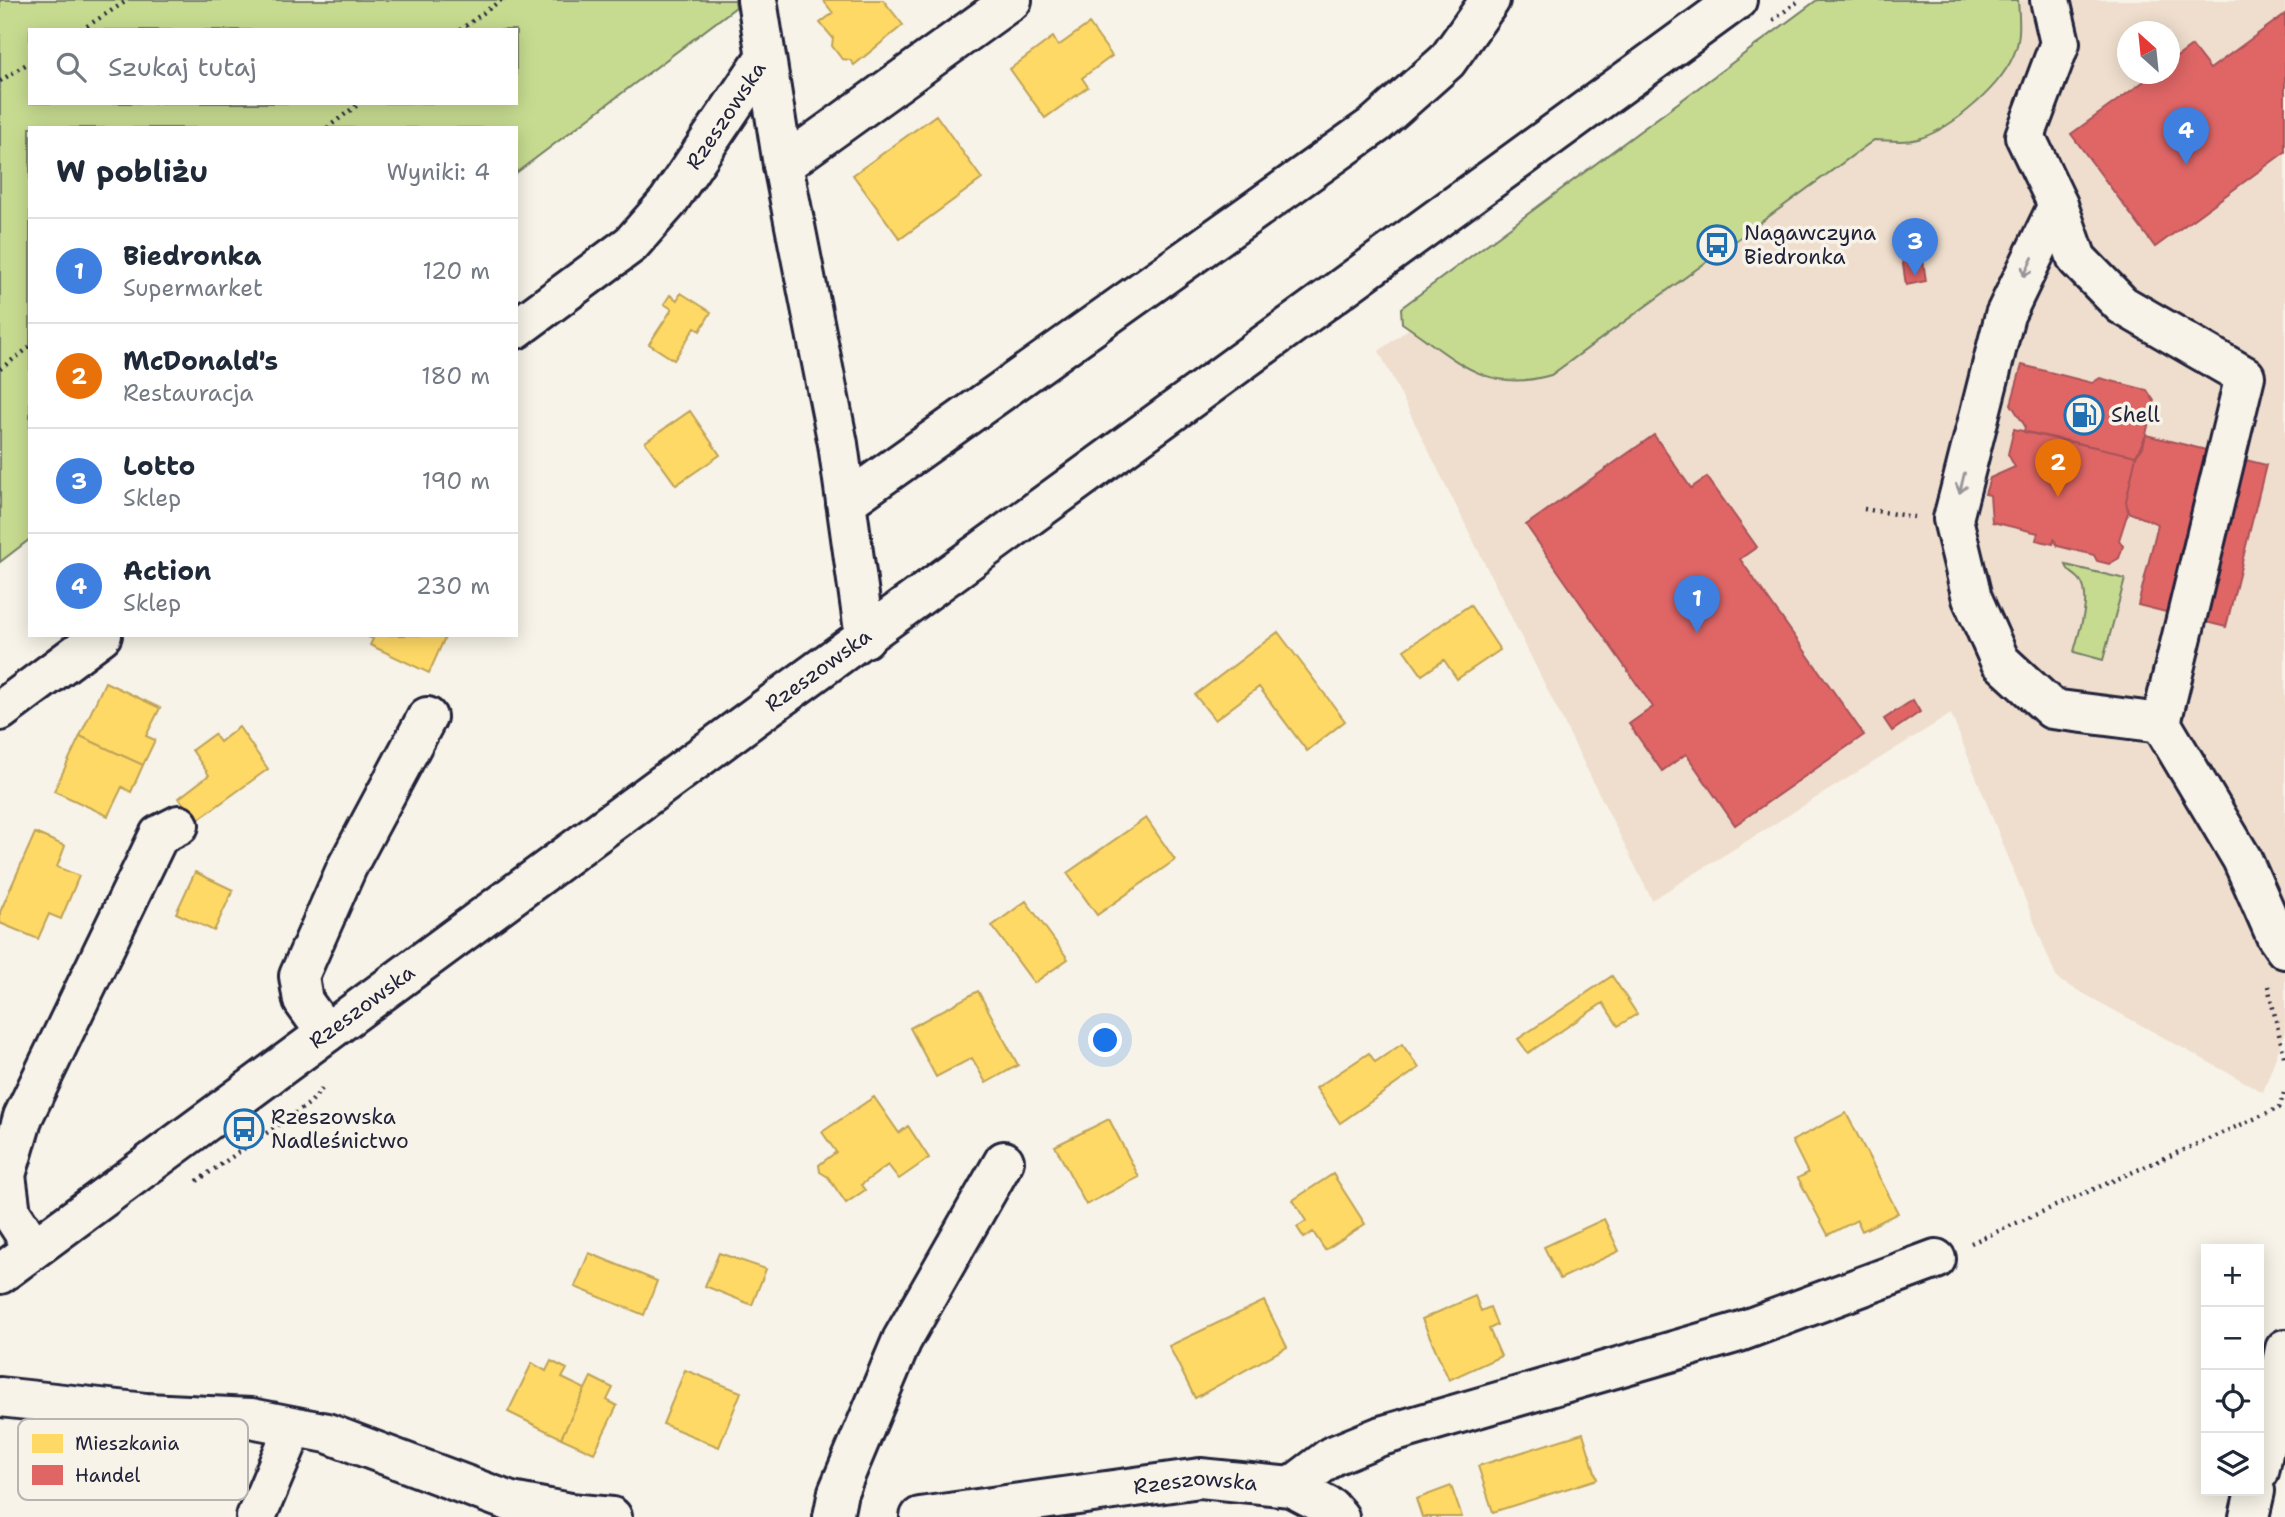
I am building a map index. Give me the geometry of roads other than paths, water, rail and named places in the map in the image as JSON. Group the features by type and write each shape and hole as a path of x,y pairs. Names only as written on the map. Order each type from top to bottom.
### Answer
{"street":[{"path":"757,0 764,59"},
{"path":"783,165 1012,0"},
{"path":"846,502 1376,124 1447,61 1490,0"},
{"path":"865,638 1737,0"},
{"path":"2050,0 2060,43 2025,136 2058,205 2077,260 2122,305 2245,376 2161,723 2242,859 2276,936 2276,962"},
{"name":"Rzeszowska","path":"0,1274 865,638 838,444 764,59"},
{"name":"Rzeszowska","path":"518,328 631,244 668,202 764,59"},
{"path":"2058,205 2005,315 1953,519 1972,598 2000,662 2052,709 2161,723"},
{"path":"0,711 99,637"},
{"path":"326,1033 303,1001 299,976 347,867 427,717"},
{"path":"34,1248 11,1213 6,1175 23,1117 159,835 179,825"},
{"path":"2242,859 2285,892"},
{"path":"833,1517 838,1492 902,1340 1003,1161"},
{"path":"1291,1487 1332,1456 1381,1436 1739,1332 1936,1259"},
{"path":"2264,1448 2285,1349"},
{"path":"0,1397 146,1413 251,1418 327,1433 511,1502 570,1513 612,1517"},
{"path":"256,1517 294,1427"},
{"name":"Rzeszowska","path":"920,1517 1200,1478 1291,1487 1331,1508 1339,1517"},
{"path":"2249,1517 2254,1496"}],"place":[{"name":"Action","path":"2186,165"},
{"name":"Nagawczyna Biedronka","path":"1717,245"},
{"name":"Lotto","path":"1915,276"},
{"name":"Shell","path":"2084,415"},
{"name":"McDonald's","path":"2058,497"},
{"name":"Biedronka","path":"1697,633"},
{"name":"Rzeszowska Nadleśnictwo","path":"244,1129"}]}
